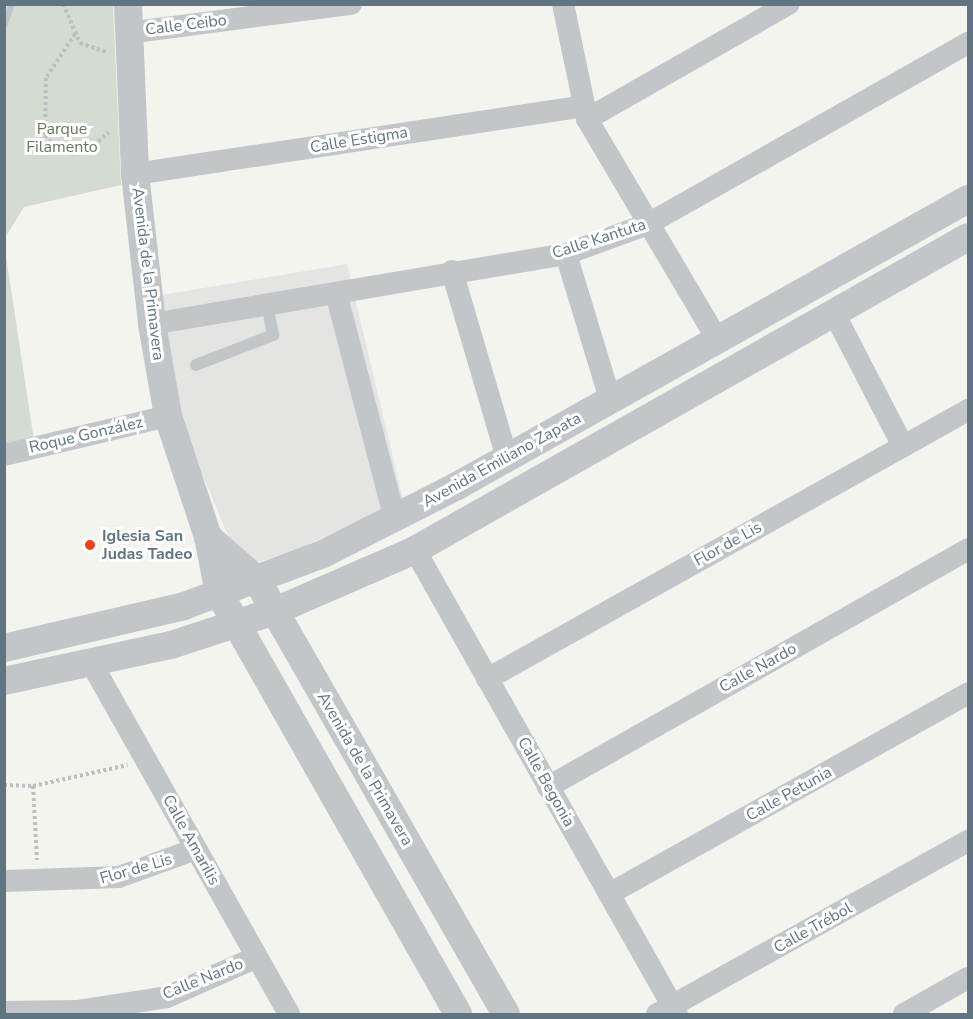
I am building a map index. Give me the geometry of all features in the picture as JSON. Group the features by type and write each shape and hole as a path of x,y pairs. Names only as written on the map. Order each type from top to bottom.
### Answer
{"street":[{"name":"Avenida de la Primavera","path":"128,4 135,174 152,324 168,416 208,537 219,593 232,625 458,1014"},
{"name":"Calle Ceibo","path":"128,43 351,4"},
{"path":"563,4 585,112 648,224 716,337"},
{"name":"Calle Estigma","path":"135,174 585,112 789,4"},
{"name":"Calle Kantuta","path":"152,324 452,271 566,254 648,224 969,43"},
{"name":"Avenida Emiliano Zapata","path":"4,648 219,593 257,580 394,519 507,458 716,337 969,199"},
{"path":"4,681 93,666 232,625 275,611 415,550 969,237"},
{"path":"566,254 610,399"},
{"path":"452,271 507,458"},
{"path":"336,293 394,519"},
{"path":"834,313 903,446"},
{"name":"Flor de Lis","path":"487,679 969,410"},
{"name":"Roque González","path":"4,455 168,416"},
{"name":"Avenida de la Primavera","path":"208,537 257,580 506,1014"},
{"name":"Calle Nardo","path":"548,787 969,549"},
{"name":"Calle Begonia","path":"415,550 609,894 669,1012"},
{"name":"Calle Amarilis","path":"93,666 289,1014"},
{"name":"Calle Petunia","path":"609,894 969,693"},
{"name":"Calle Trébol","path":"669,1012 969,841"},
{"name":"Flor de Lis","path":"4,881 119,877 196,849"},
{"name":"Calle Nardo","path":"4,1012 77,1011 167,997 257,957"},
{"path":"904,1014 969,978"}],"lane":[{"path":"196,365 273,335 267,304"}],"path":[{"path":"63,4 75,34 97,52 128,43"},
{"path":"75,34 46,78 45,135 57,150 72,154 89,149 132,119"},
{"path":"4,785 33,786 147,761"},
{"path":"33,786 38,881"}],"shaded area":[{"path":"347,264 403,500 290,553 241,567 180,420 155,296"}],"green space":[{"name":"Parque Filamento","path":"5,5 113,5 121,185 24,207 5,238"},
{"path":"4,243 35,447 4,453"}],"waterway":[{"path":"4,26 12,4"}],"place":[{"name":"Iglesia San Judas Tadeo","path":"90,545"}]}
